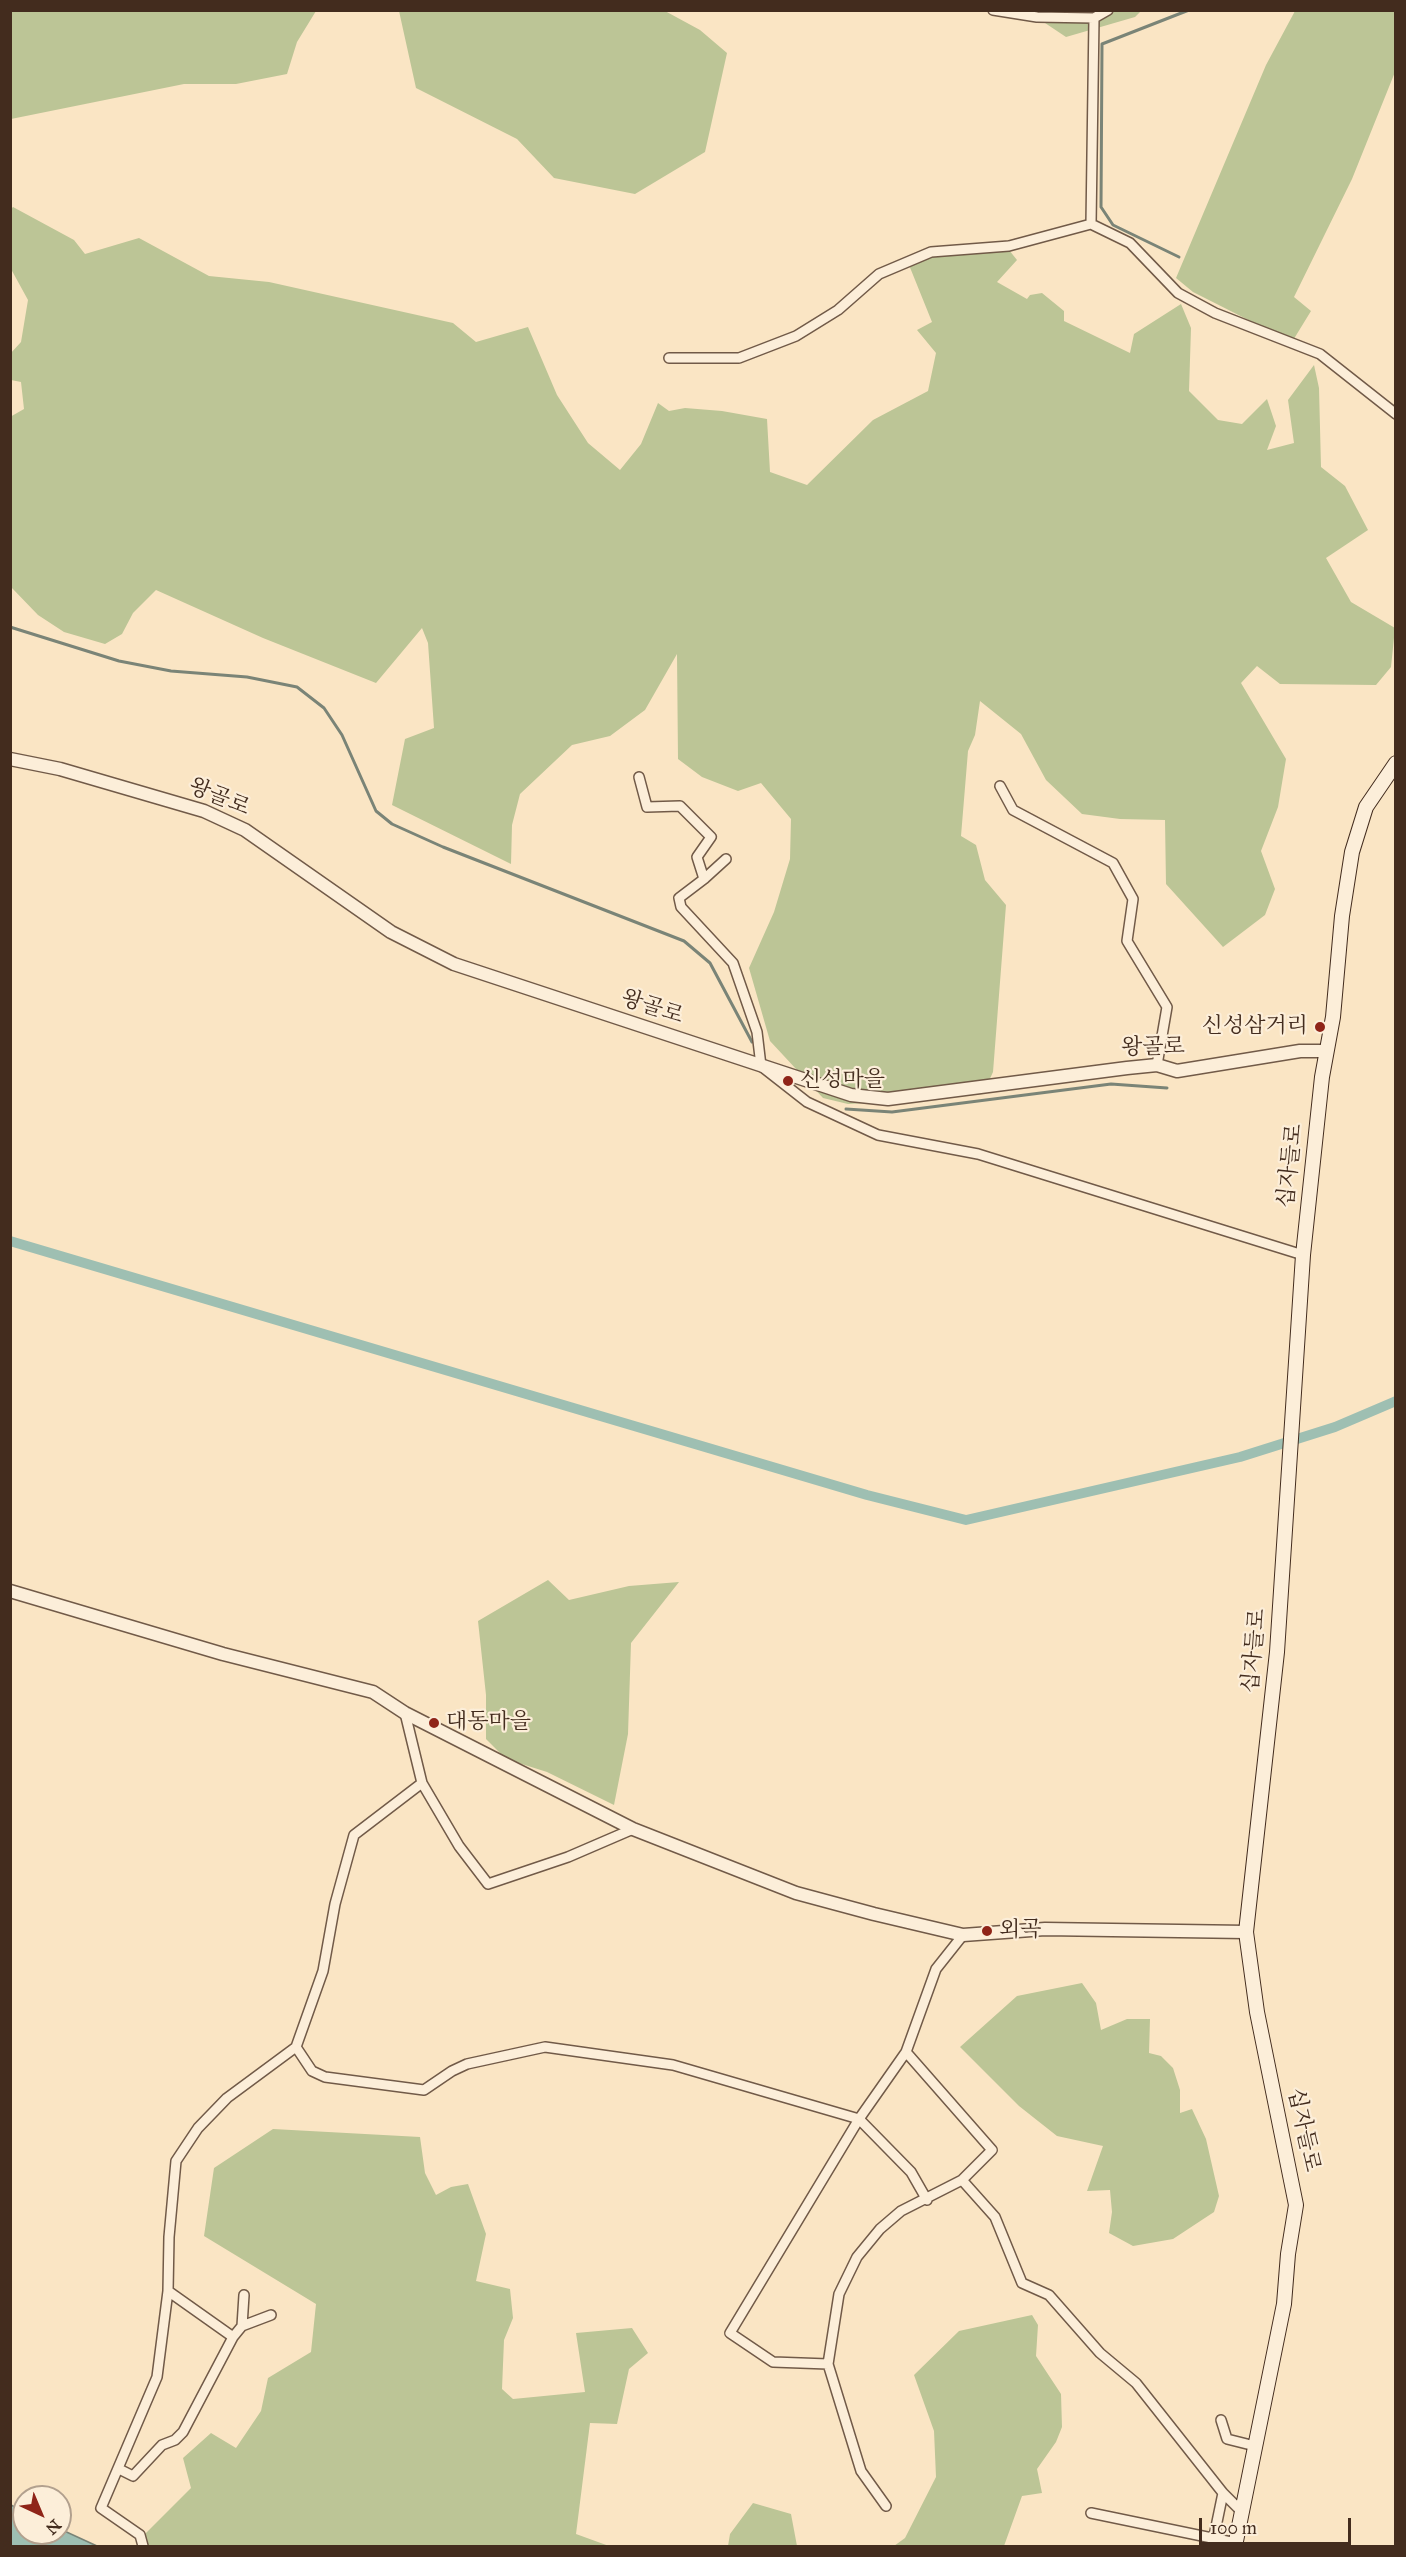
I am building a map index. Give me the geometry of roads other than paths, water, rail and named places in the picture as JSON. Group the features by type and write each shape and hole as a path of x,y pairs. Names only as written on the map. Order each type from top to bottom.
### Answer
{"main road":[{"name":"십자들로","path":"1235,2545 1284,2304 1288,2254 1296,2205 1257,2012 1246,1932 1277,1652 1303,1255 1325,1051 1333,1017 1342,916 1352,852 1366,807 1395,763"}],"street":[{"path":"993,10 1036,16 1094,18 1108,10"},
{"path":"1091,224 1094,18"},
{"path":"669,358 740,358 796,336 838,310 879,274 931,252 1010,246 1091,224 1130,243 1178,293 1215,313 1320,354 1395,414"},
{"name":"왕골로","path":"10,759 60,769 204,811 245,830 391,932 454,963 851,1095 888,1099 1157,1065 1177,1071 1300,1051 1325,1051"},
{"path":"639,777 647,807 680,806 711,837 697,857 704,879"},
{"path":"1000,786 1013,810 1113,863 1132,899 1127,941 1167,1007 1157,1065"},
{"path":"726,859 679,898 681,907 733,963 757,1032 761,1066 807,1102 878,1135 978,1154 1303,1255"},
{"path":"10,1591 224,1654 373,1692 405,1713 633,1829 796,1893 925,1928 963,1935 1046,1929 1246,1932"},
{"path":"405,1713 422,1784 459,1846 488,1884 568,1857 633,1829"},
{"path":"143,2547 140,2535 101,2508 157,2377 168,2291 169,2237 176,2161 198,2128 227,2097 296,2047 323,1971 335,1904 354,1835 422,1784"},
{"path":"828,2364 773,2362 730,2333 859,2119 906,2052 936,1969 963,1935"},
{"path":"296,2047 312,2071 325,2077 424,2090 452,2071 468,2064 545,2047 673,2065 859,2119 911,2172 927,2200"},
{"path":"886,2506 861,2471 828,2364 839,2294 857,2257 880,2229 902,2211 962,2180 992,2150 906,2052"},
{"path":"962,2180 995,2217 1022,2283 1049,2295 1100,2353 1136,2383 1223,2493 1242,2512"},
{"path":"168,2291 233,2337"},
{"path":"242,2326 244,2295"},
{"path":"119,2469 133,2476 162,2445 175,2440 183,2432 233,2337 242,2326 271,2315"},
{"path":"1221,2420 1227,2439 1255,2446"},
{"path":"1213,2543 1223,2493"},
{"path":"1091,2513 1213,2543 1235,2545"}],"waterway":[{"path":"1179,257 1113,225 1101,207 1102,44 1189,10"},
{"path":"10,627 119,661 171,671 247,677 297,687 324,708 342,735 376,811 392,824 443,847 684,941 710,963 752,1042"},
{"path":"846,1109 892,1112 1111,1084 1167,1088"},
{"path":"10,1241 867,1495 966,1520 1240,1457 1335,1427 1396,1401"}],"place":[{"name":"신성삼거리","path":"1320,1027"},
{"name":"신성마을","path":"788,1081"},
{"name":"대동마을","path":"434,1723"},
{"name":"외곡","path":"987,1931"}]}
